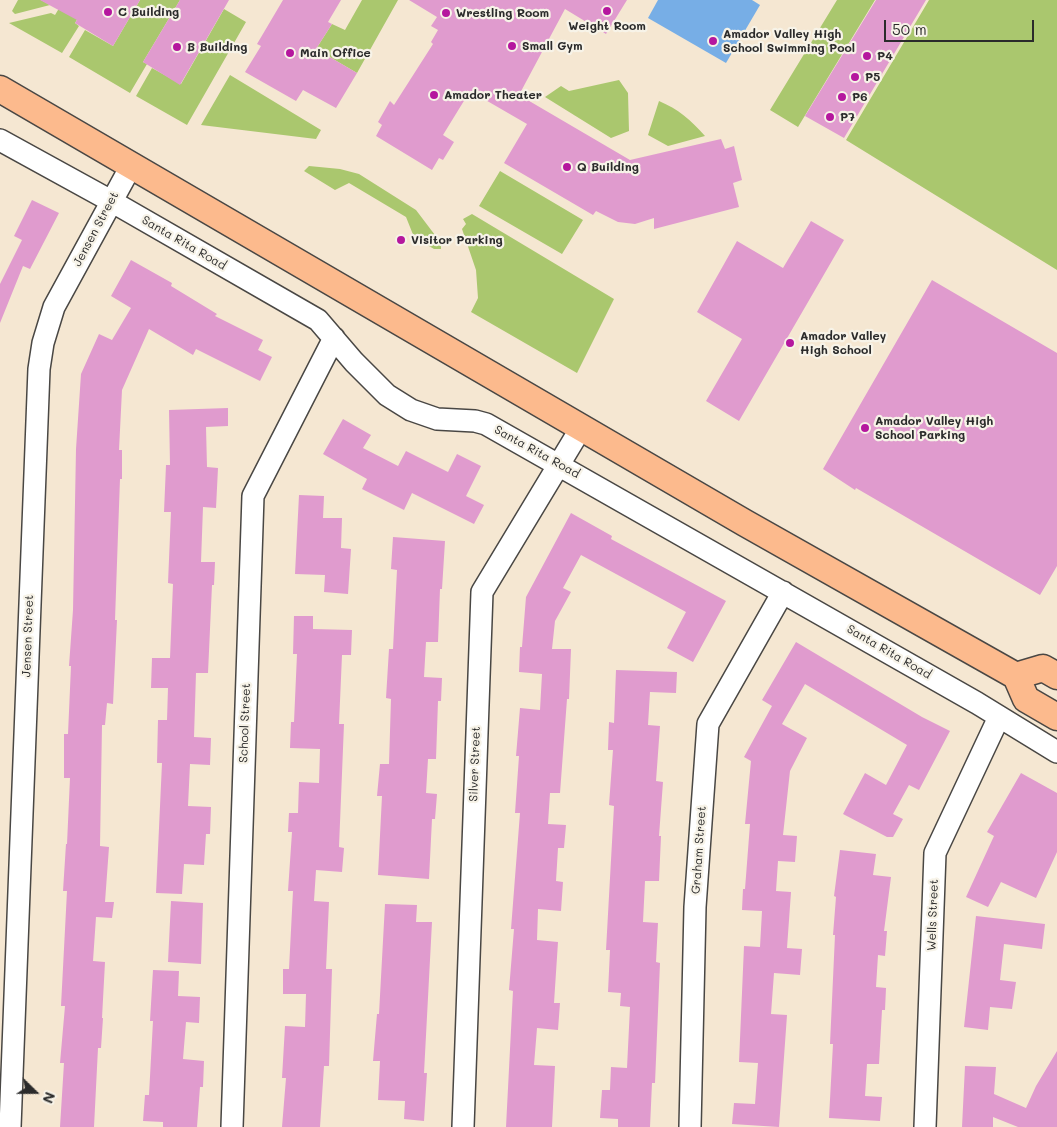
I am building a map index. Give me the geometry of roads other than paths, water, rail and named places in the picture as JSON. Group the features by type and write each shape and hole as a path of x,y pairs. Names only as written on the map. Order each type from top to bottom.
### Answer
{"main road":[{"path":"0,90 752,527 1016,676 1026,699 1057,717"},
{"path":"1016,676 1043,668 1057,676"}],"street":[{"name":"Santa Rita Road","path":"0,140 111,201 318,320 354,362 387,394 411,410 437,419 475,421 486,424 999,716 1057,752"},
{"name":"Jensen Street","path":"10,1127 38,369 43,343 54,307 130,166"},
{"name":"School Street","path":"232,1127 253,496 334,338"},
{"name":"Silver Street","path":"463,1127 482,592 581,428"},
{"name":"Graham Street","path":"690,1127 695,907 708,724 783,592"},
{"name":"Wells Street","path":"925,1127 935,853 999,716"}],"water":[{"name":"Amador Valley High School Swimming Pool","path":"658,0 752,0 760,5 726,63 648,18"}],"place":[{"name":"Weight Room","path":"607,11"},
{"name":"C Building","path":"108,12"},
{"name":"Wrestling Room","path":"446,13"},
{"name":"Amador Valley High School Swimming Pool","path":"713,41"},
{"name":"Small Gym","path":"512,46"},
{"name":"B Building","path":"177,47"},
{"name":"Main Office","path":"290,53"},
{"name":"P4","path":"867,56"},
{"name":"P5","path":"855,77"},
{"name":"Amador Theater","path":"434,95"},
{"name":"P6","path":"842,97"},
{"name":"P7","path":"830,117"},
{"name":"Q Building","path":"567,167"},
{"name":"Visitor Parking","path":"401,240"},
{"name":"Amador Valley High School","path":"790,343"},
{"name":"Amador Valley High School Parking","path":"865,428"}]}
